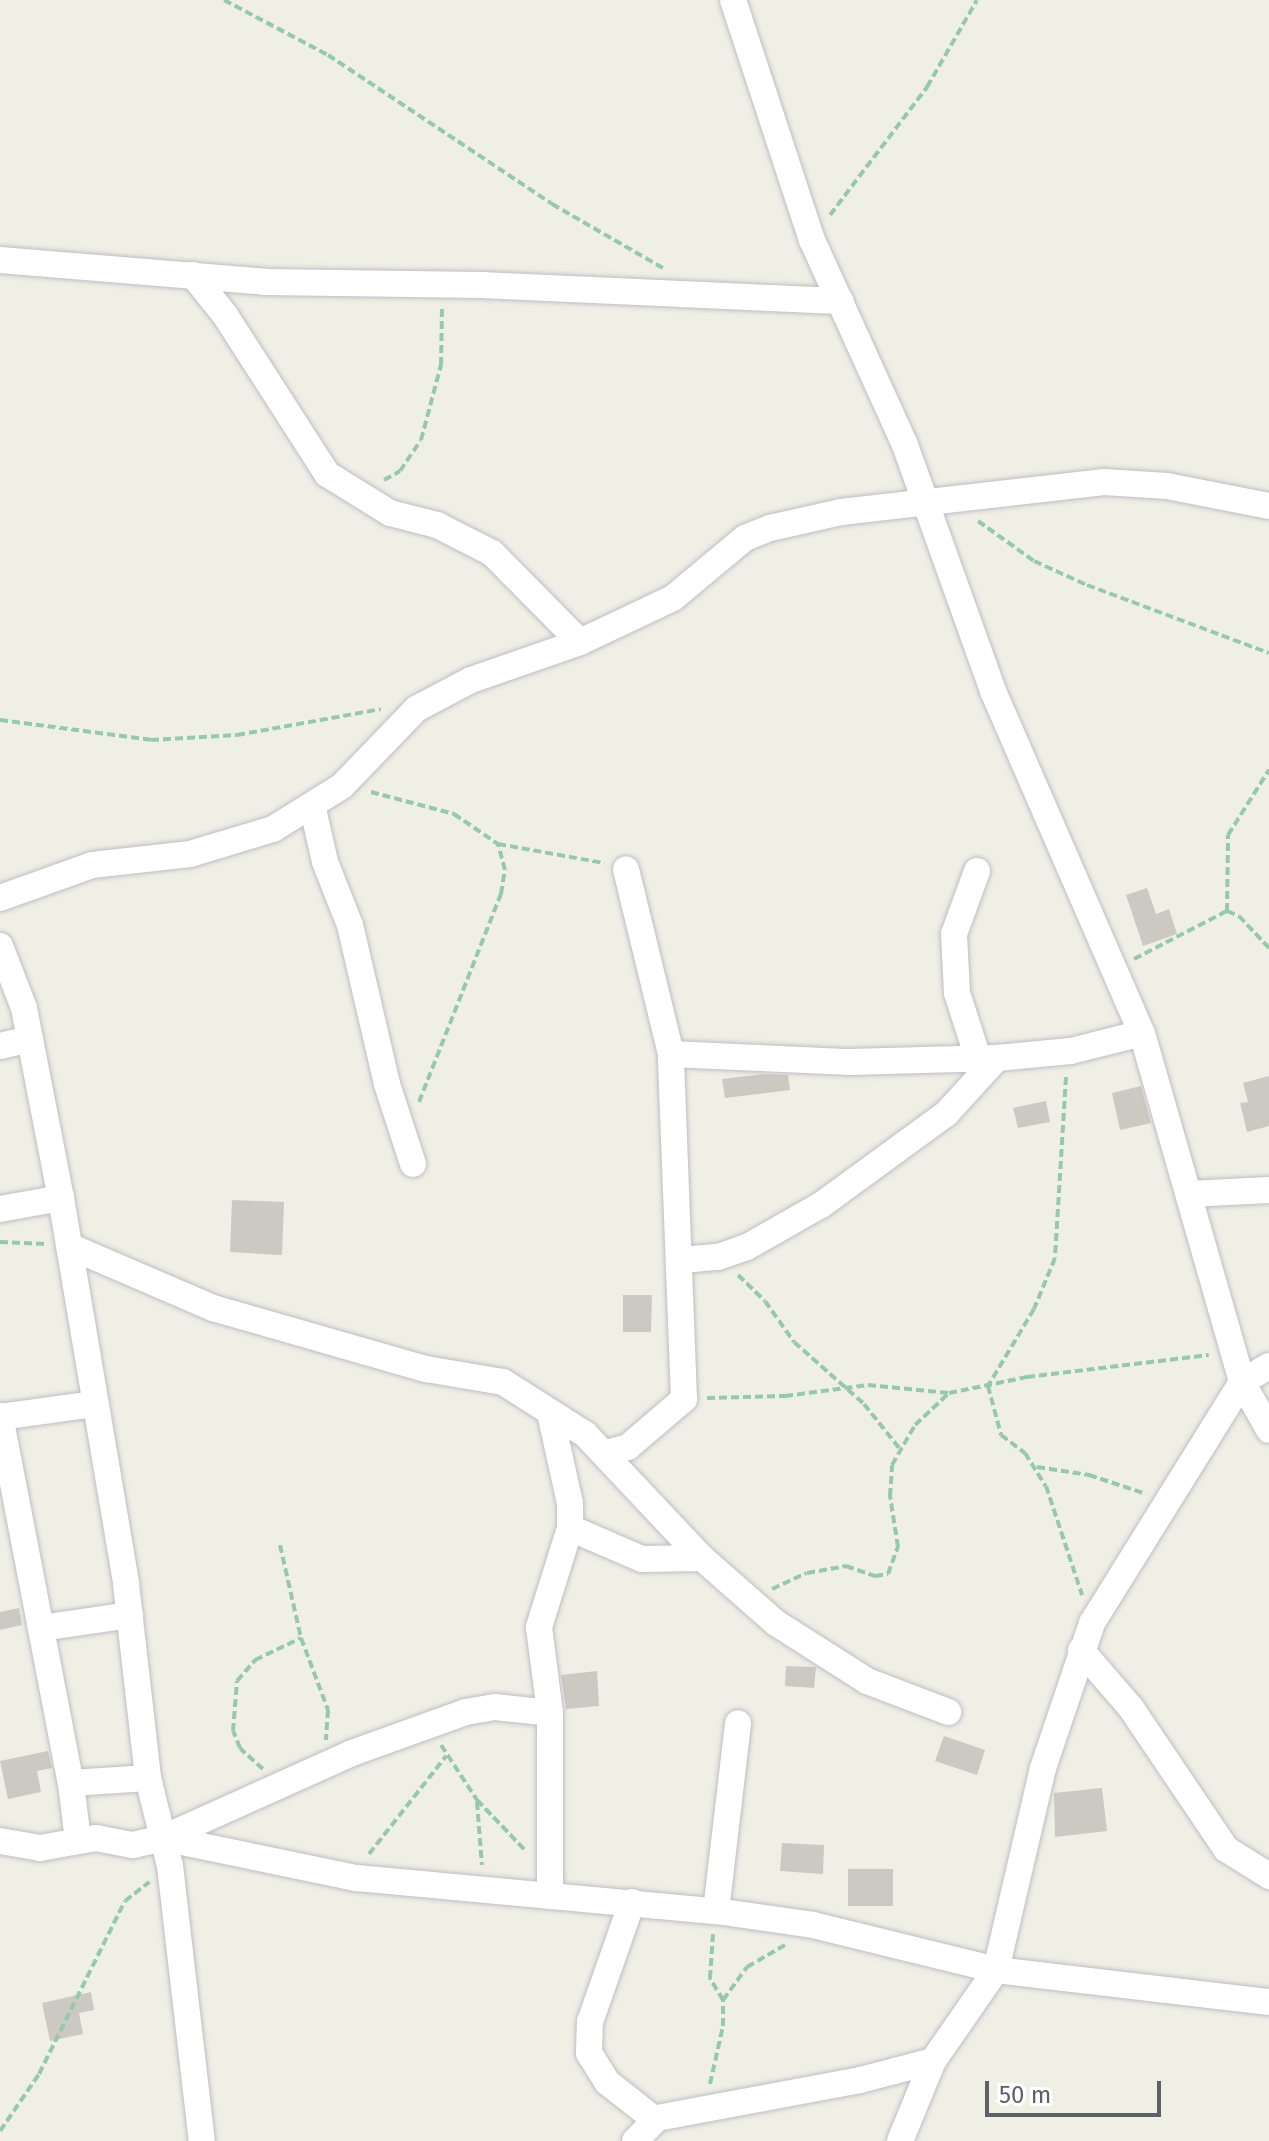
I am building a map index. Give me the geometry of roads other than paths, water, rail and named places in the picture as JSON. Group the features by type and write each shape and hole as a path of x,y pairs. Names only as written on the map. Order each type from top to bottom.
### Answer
{"street":[{"path":"733,0 812,240 841,301 925,503 993,691 1116,963 1142,1033 1242,1382 1269,1430"},
{"path":"0,260 193,275 841,301"},
{"path":"193,275 225,315 327,474 390,513 437,525 492,553 580,642"},
{"path":"0,898 92,865 190,854 273,829 313,809 342,786 416,709 471,680 580,642 673,598 745,538 770,528 925,503 1119,482 1167,486 1269,506"},
{"path":"313,809 325,862 350,925 409,1153"},
{"path":"606,1453 628,1447 684,1399 679,1352 681,1260 671,1054 626,869"},
{"path":"977,871 954,934 957,993 987,1058"},
{"path":"0,946 30,1039 61,1198 130,1615 148,1778 170,1866 202,2141"},
{"path":"671,1054 850,1062 987,1058 1071,1051 1142,1033"},
{"path":"0,1046 30,1039"},
{"path":"681,1260 718,1257 790,1225 909,1144 946,1114 987,1058"},
{"path":"1189,1194 1269,1190"},
{"path":"0,1209 61,1198"},
{"path":"69,1246 213,1308 426,1369 503,1382 606,1453 702,1558 748,1599 835,1664 948,1712"},
{"path":"900,2141 933,2061 996,1970 1043,1768 1092,1623 1168,1495 1242,1382 1269,1366"},
{"path":"78,1841 71,1783 0,1417 95,1404"},
{"path":"549,1886 550,1713 539,1627 570,1528 570,1503 550,1413"},
{"path":"570,1528 642,1559 702,1558"},
{"path":"41,1628 130,1615"},
{"path":"1081,1650 1131,1708 1226,1849 1269,1876"},
{"path":"0,1841 40,1848 96,1838 133,1845 163,1838 277,1787 434,1723 495,1707 550,1713"},
{"path":"716,1911 738,1723"},
{"path":"71,1783 148,1778"},
{"path":"163,1838 357,1878 484,1891 549,1886 632,1902 813,1925 996,1970 1269,2002"},
{"path":"632,1902 590,2022 589,2053 607,2082 654,2119"},
{"path":"635,2141 654,2119 933,2061"}]}
